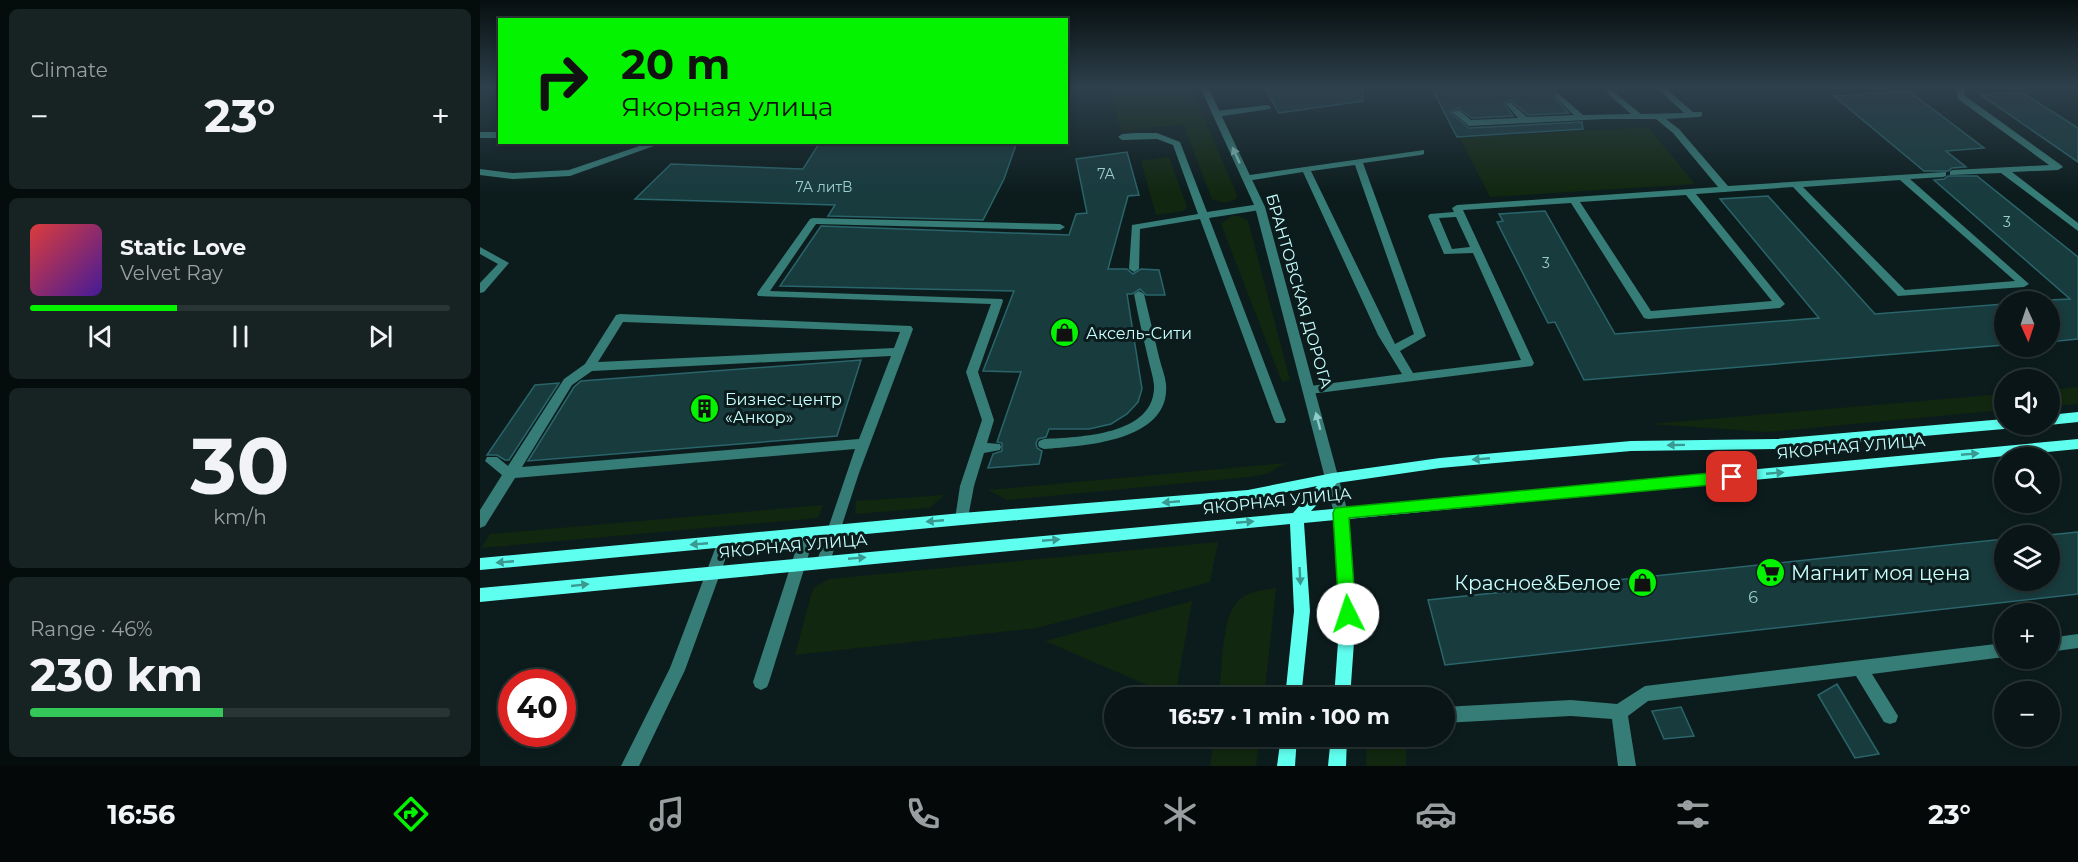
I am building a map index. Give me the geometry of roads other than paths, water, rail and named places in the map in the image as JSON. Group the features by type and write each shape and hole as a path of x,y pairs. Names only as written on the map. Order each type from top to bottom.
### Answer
{"street":[{"name":"БРАНТОВСКАЯ ДОРОГА","path":"1220,123 1260,207 1341,513"},
{"path":"1665,123 1676,131 1725,189"},
{"path":"1310,390 1528,363 1457,208 2058,167 1997,123"},
{"path":"1122,137 1153,134 1177,144 1280,420"},
{"path":"480,135 498,135"},
{"path":"480,172 513,176 570,173 655,144"},
{"path":"1246,178 1421,152"},
{"path":"1358,161 1420,336 1393,350"},
{"path":"1306,169 1393,350 1409,377"},
{"path":"2004,171 2078,228"},
{"path":"1796,184 1902,294 2024,284 1902,177"},
{"path":"1574,200 1648,315 1780,304 1689,192"},
{"path":"1134,269 1135,227 1260,207"},
{"path":"1460,214 1433,216 1448,252 1476,250"},
{"path":"962,519 967,486 988,420 972,372 998,302 762,294 813,221 1059,227"},
{"path":"480,249 504,263 480,290"},
{"path":"1044,444 1107,437 1144,421 1154,411 1160,398 1160,386 1139,294"},
{"path":"480,522 568,382 589,367 620,318 907,330 842,498 824,561"},
{"path":"589,367 899,352"},
{"path":"2060,419 2078,417"},
{"name":"ЯКОРНАЯ УЛИЦА","path":"480,564 1248,495 1333,478 1417,465 1619,447 1776,444 1994,425"},
{"path":"492,461 509,473 865,443"},
{"name":"ЯКОРНАЯ УЛИЦА","path":"480,595 713,571 2078,444"},
{"path":"979,448 995,447"},
{"path":"1294,687 1302,611 1297,517 1333,478"},
{"path":"1341,513 1348,614 1343,687"},
{"path":"761,682 808,534"},
{"path":"630,766 677,670 725,541"},
{"path":"2060,643 2078,641"},
{"path":"1455,714 1571,708 1619,712 1645,694 1994,651"},
{"path":"1860,668 1890,716"},
{"path":"1619,712 1627,766"},
{"path":"1286,766 1288,747"},
{"path":"1337,766 1338,747"}],"place":[{"name":"Аксель-Сити","path":"1065,333"},
{"name":"Бизнес-центр «Анкор»","path":"704,408"},
{"name":"Магнит моя цена","path":"1770,573"},
{"name":"Красное&Белое","path":"1642,583"}]}
